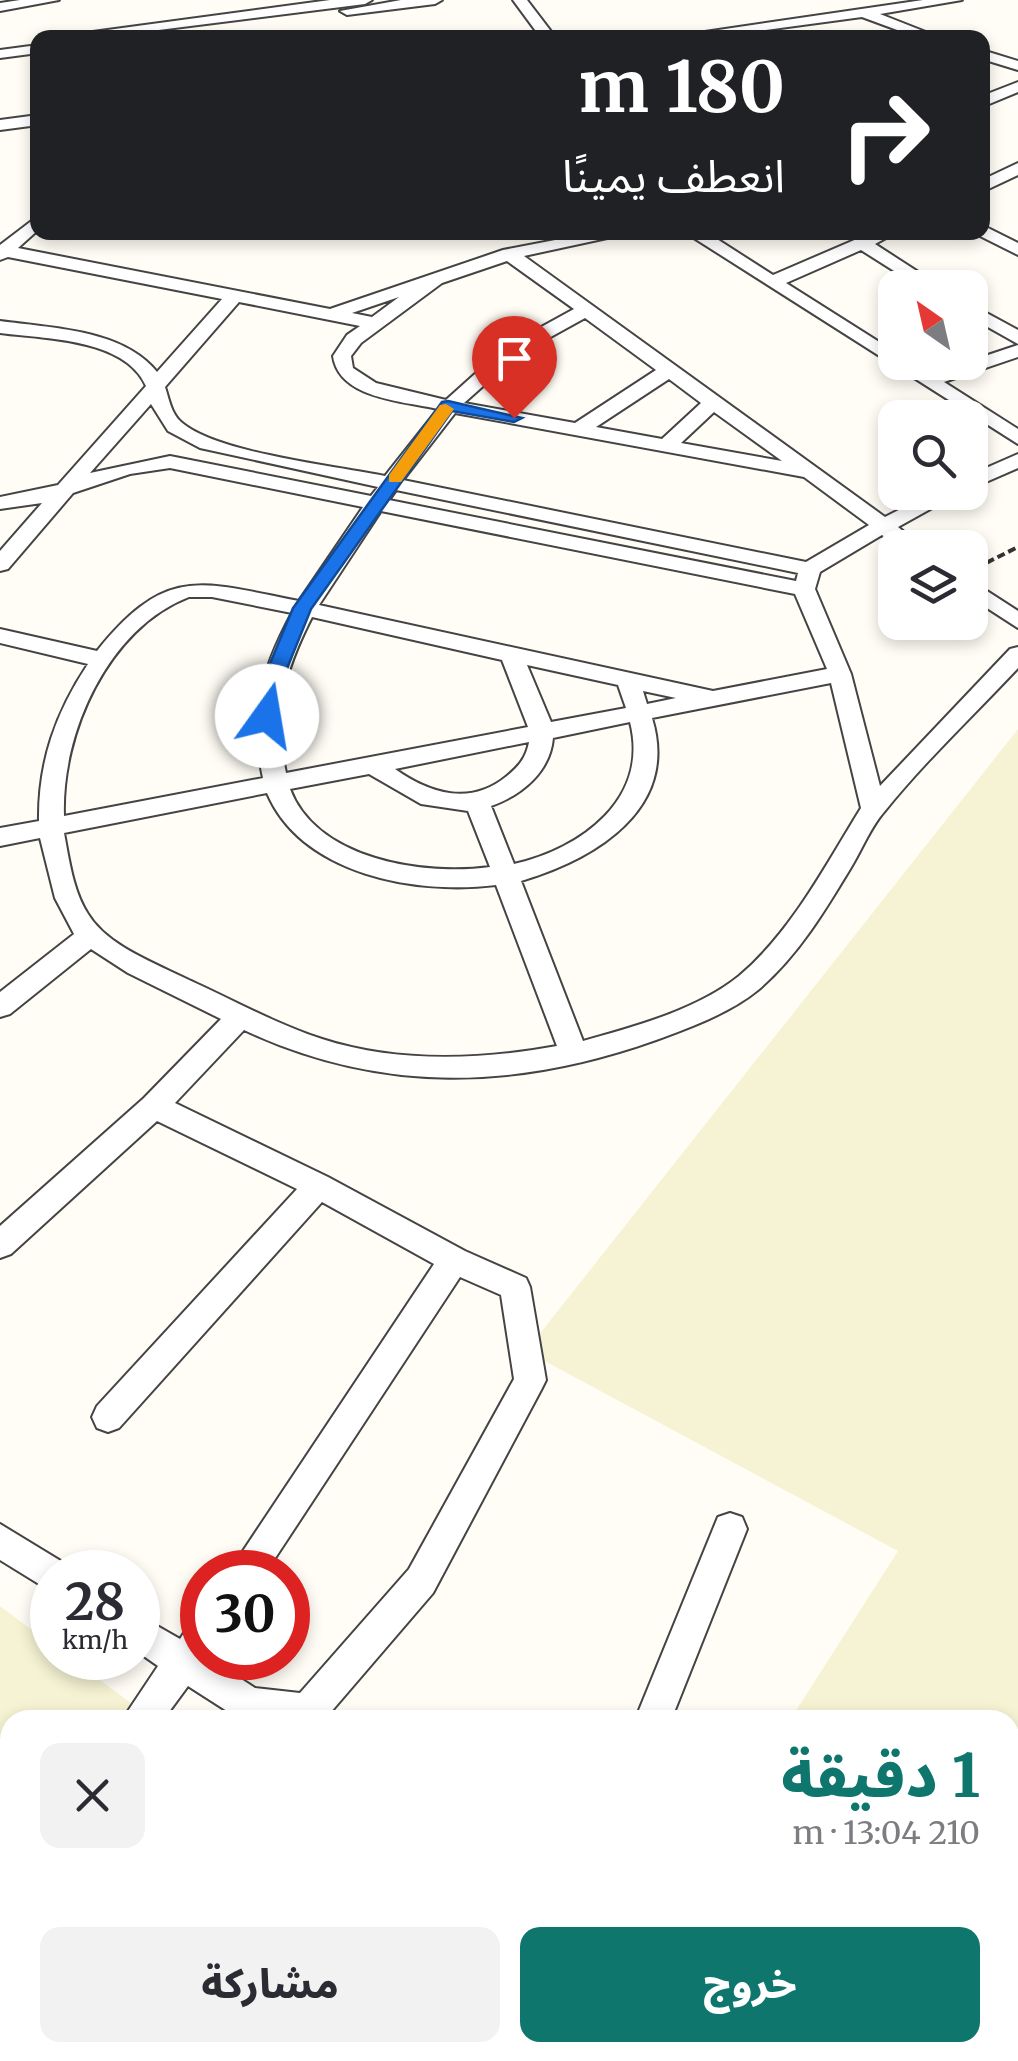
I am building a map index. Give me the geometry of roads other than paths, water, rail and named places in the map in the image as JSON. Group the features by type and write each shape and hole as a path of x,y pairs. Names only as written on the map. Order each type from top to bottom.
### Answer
{"street":[{"path":"0,6 52,0"},
{"path":"257,21 282,0"},
{"path":"134,30 257,21 365,0"},
{"path":"191,30 434,0"},
{"path":"520,0 543,30"},
{"path":"716,30 853,6 956,0"},
{"path":"853,6 914,30"},
{"path":"72,17 77,30"},
{"path":"0,44 30,41"},
{"path":"0,54 30,50"},
{"path":"990,57 1018,66"},
{"path":"990,99 1018,87"},
{"path":"4,127 30,122"},
{"path":"990,182 1018,168"},
{"path":"2,252 30,228"},
{"path":"990,234 1018,250"},
{"path":"330,314 509,254 585,240"},
{"path":"707,240 878,349"},
{"path":"772,282 872,240"},
{"path":"864,244 905,270"},
{"path":"2,252 375,323"},
{"path":"509,254 889,530"},
{"path":"438,277 375,323 342,356 344,369 352,379 448,406 807,472"},
{"path":"0,564 235,296"},
{"path":"587,310 510,349 448,406 302,608 269,700 267,716 275,784 298,824 309,835 354,858 413,876 506,878 573,852 614,823 630,802 647,765 645,739 628,680"},
{"path":"988,320 1018,338"},
{"path":"0,327 59,336 132,357 157,387 165,415 198,440 384,493"},
{"path":"929,382 1018,351"},
{"path":"580,430 669,370"},
{"path":"926,380 1018,438"},
{"path":"667,445 714,401"},
{"path":"988,474 1018,460"},
{"path":"0,503 30,498 130,465 170,462 384,493 807,579 883,526 915,510"},
{"path":"807,579 840,674 874,808"},
{"path":"714,699 302,608 202,589 185,592 153,607 86,683 58,747 49,828 72,910 90,934 166,980 241,1016 324,1050 361,1060 422,1067 474,1066 574,1054 625,1044 747,984 796,928 874,808 1018,654"},
{"path":"988,600 1018,621"},
{"path":"0,636 103,660"},
{"path":"374,765 394,781 428,798 478,804 503,792 530,770 538,758 541,732 511,654"},
{"path":"0,837 840,674"},
{"path":"478,804 574,1054"},
{"path":"0,1006 90,934"},
{"path":"0,1245 154,1106 241,1016"},
{"path":"154,1106 318,1186 454,1260 515,1287 530,1380 421,1581 312,1710"},
{"path":"108,1417 318,1186"},
{"path":"261,1550 454,1260"},
{"path":"657,1710 730,1529"},
{"path":"0,1540 30,1560"},
{"path":"148,1710 180,1669"},
{"path":"223,1680 249,1706 272,1710"}]}
